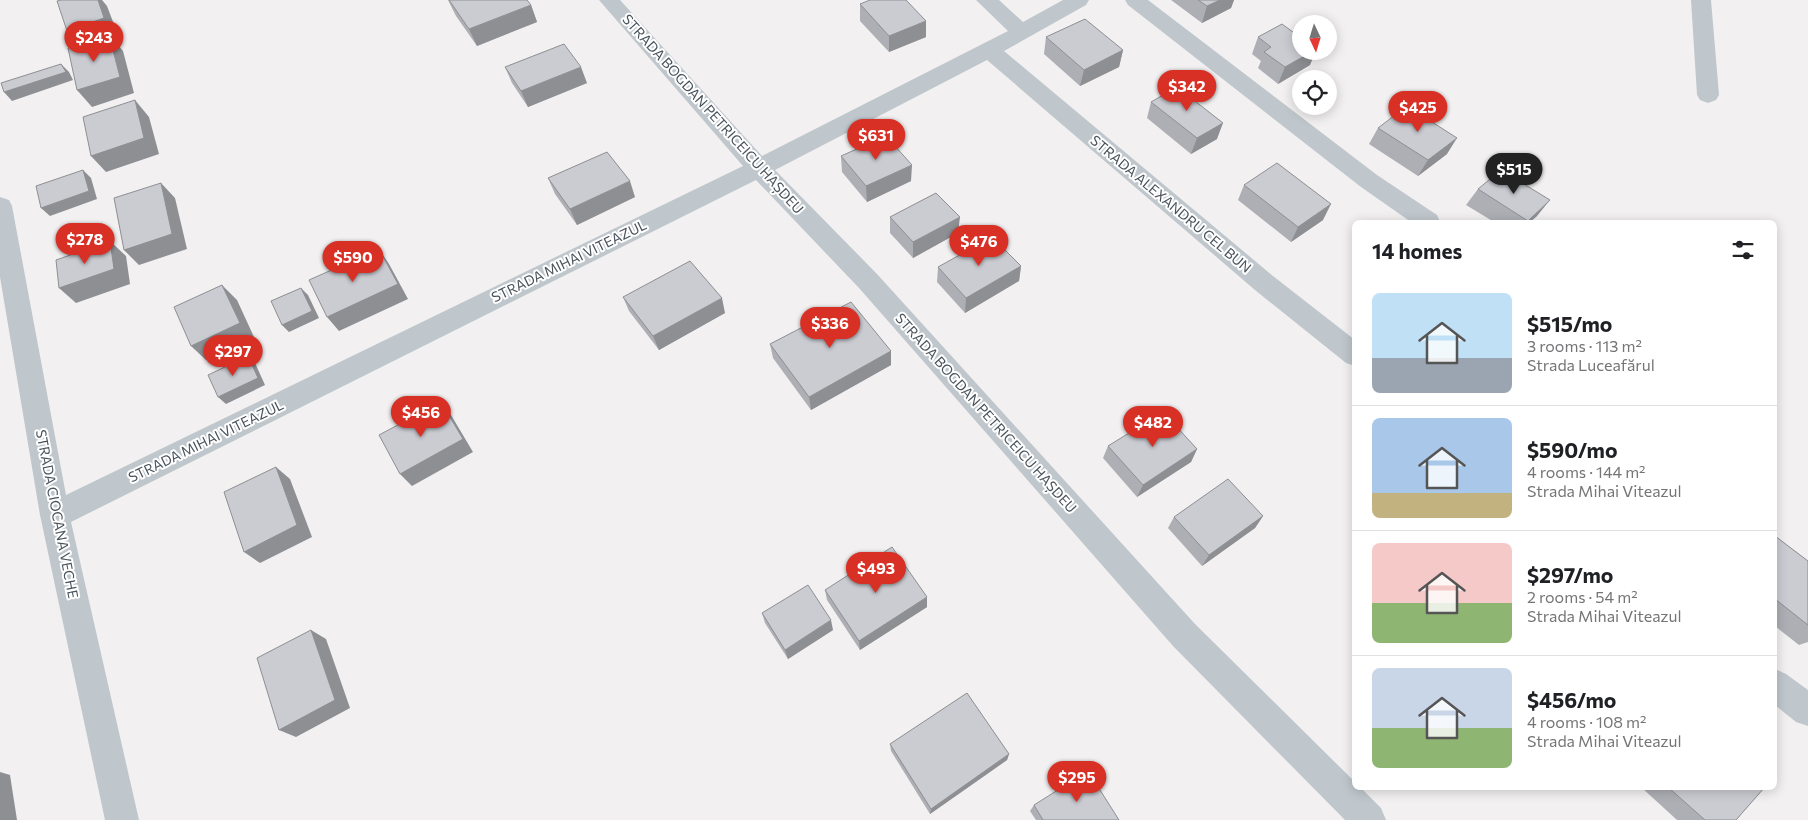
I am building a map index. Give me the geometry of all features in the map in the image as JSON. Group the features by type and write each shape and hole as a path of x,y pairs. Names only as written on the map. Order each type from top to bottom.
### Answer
{"street":[{"name":"STRADA BOGDAN PETRICEICU HAȘDEU","path":"608,0 759,168 868,281 1184,635 1369,820"},
{"path":"986,0 1022,32"},
{"name":"STRADA MIHAI VITEAZUL","path":"55,515 759,168 989,50 1079,0"},
{"path":"1135,0 1368,181 1425,220"},
{"path":"1701,0 1708,94"},
{"name":"STRADA ALEXANDRU CEL BUN","path":"989,50 1264,283 1352,353"},
{"name":"STRADA CIOCANA VECHE","path":"0,206 6,275 55,515 122,820"},
{"path":"1777,687 1808,710"}],"building":[{"path":"98,0 104,18 67,31 57,1"},
{"path":"449,0 527,0 531,5 469,29"},
{"path":"870,0 906,0 926,21 889,36 860,4"},
{"path":"1198,0 1220,0 1207,6"},
{"path":"1085,19 1123,50 1084,70 1046,37"},
{"path":"1282,24 1292,31 1292,60 1297,60 1285,67 1264,52 1271,47 1258,37"},
{"path":"109,35 120,77 77,90 68,48"},
{"path":"564,44 581,67 521,91 505,67"},
{"path":"61,64 66,72 4,92 1,83"},
{"path":"1177,87 1223,123 1197,138 1151,102"},
{"path":"135,100 144,138 91,156 83,117"},
{"path":"1407,106 1457,138 1428,160 1378,128"},
{"path":"886,136 912,165 866,186 841,156"},
{"path":"607,152 630,181 570,209 548,178"},
{"path":"1277,163 1331,204 1298,227 1244,185"},
{"path":"83,170 89,191 41,208 36,186"},
{"path":"1501,170 1550,200 1529,220 1526,220 1478,189"},
{"path":"161,183 172,234 124,250 114,198"},
{"path":"936,193 960,217 913,242 890,217"},
{"path":"992,237 1021,266 966,298 938,267"},
{"path":"110,241 114,269 59,288 56,260"},
{"path":"379,249 398,284 327,317 309,280"},
{"path":"690,261 722,298 653,336 623,297"},
{"path":"222,285 240,323 191,346 174,307"},
{"path":"301,288 312,311 282,325 271,301"},
{"path":"851,302 891,351 809,397 770,344"},
{"path":"248,356 258,378 218,397 208,375"},
{"path":"441,402 463,439 400,474 379,435"},
{"path":"1163,412 1197,449 1143,485 1108,446"},
{"path":"276,467 297,525 244,552 224,492"},
{"path":"1228,479 1263,516 1209,555 1174,517"},
{"path":"1777,538 1808,561 1808,625 1777,601"},
{"path":"892,547 927,597 859,641 825,590"},
{"path":"808,585 831,620 785,650 762,613"},
{"path":"311,630 335,700 279,730 257,658"},
{"path":"967,693 1009,754 931,809 890,744"},
{"path":"1088,771 1119,820 1043,820 1034,805"},
{"path":"1671,790 1762,790 1736,820 1705,820"}]}
